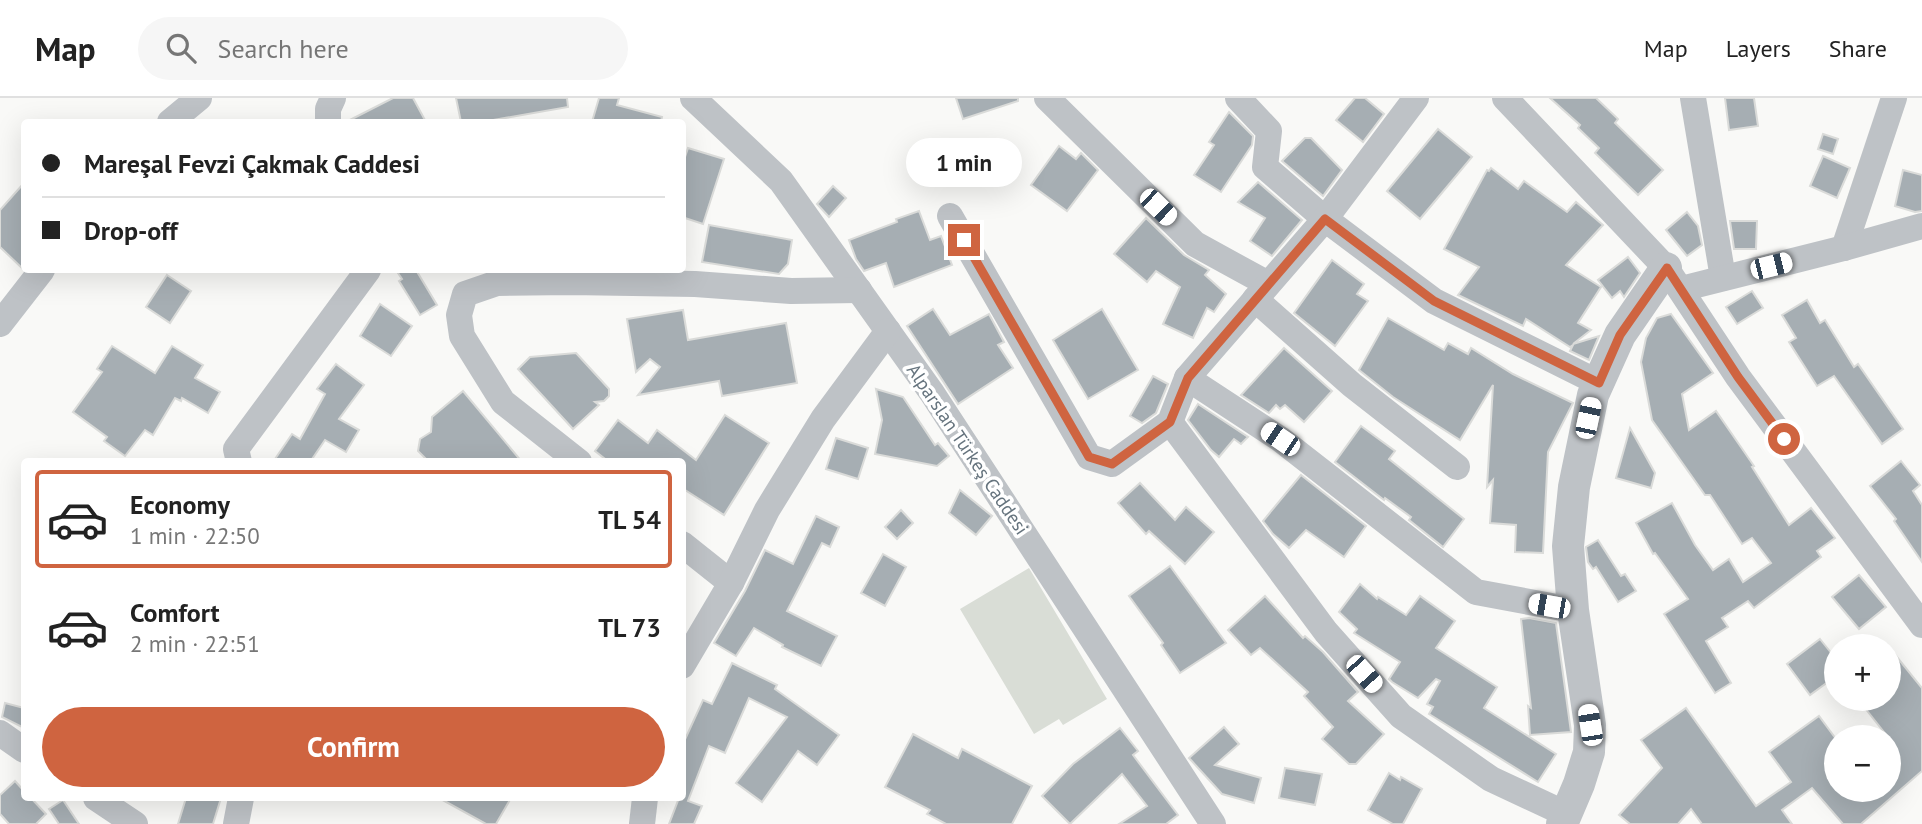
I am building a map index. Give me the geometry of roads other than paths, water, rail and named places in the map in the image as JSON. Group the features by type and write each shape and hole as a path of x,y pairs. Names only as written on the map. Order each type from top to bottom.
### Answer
{"street":[{"path":"174,119 198,98"},
{"path":"328,119 328,109 333,98"},
{"name":"Alparslan Türkeş Caddesi","path":"693,98 781,181 932,393 1213,824"},
{"path":"1047,98 1195,244 1261,292 1352,385 1457,467"},
{"path":"1238,98 1269,131 1265,167 1325,219 1434,301 1599,383"},
{"path":"950,216 1089,457 1112,464 1170,422 1188,378 1325,219 1416,98"},
{"path":"1505,98 1674,278 1738,377 1922,625"},
{"path":"1693,98 1723,278"},
{"path":"1844,248 1894,98"},
{"path":"1170,422 1326,632 1401,716 1491,779 1564,819 1589,752 1590,725 1573,610 1569,538 1574,487 1593,396 1620,335 1674,278 1723,278 1922,226"},
{"path":"0,324 40,273"},
{"path":"238,458 236,449 366,273"},
{"path":"574,458 503,402 463,336 459,315 465,294 497,283 571,282 695,284 791,291 859,290"},
{"path":"686,659 731,583 781,487 823,419 888,331"},
{"path":"1188,378 1280,439 1476,592 1573,610"},
{"path":"686,547 731,583"},
{"path":"0,733 21,748"},
{"path":"100,801 135,824"},
{"path":"236,824 240,801"},
{"path":"642,824 645,801"}]}
